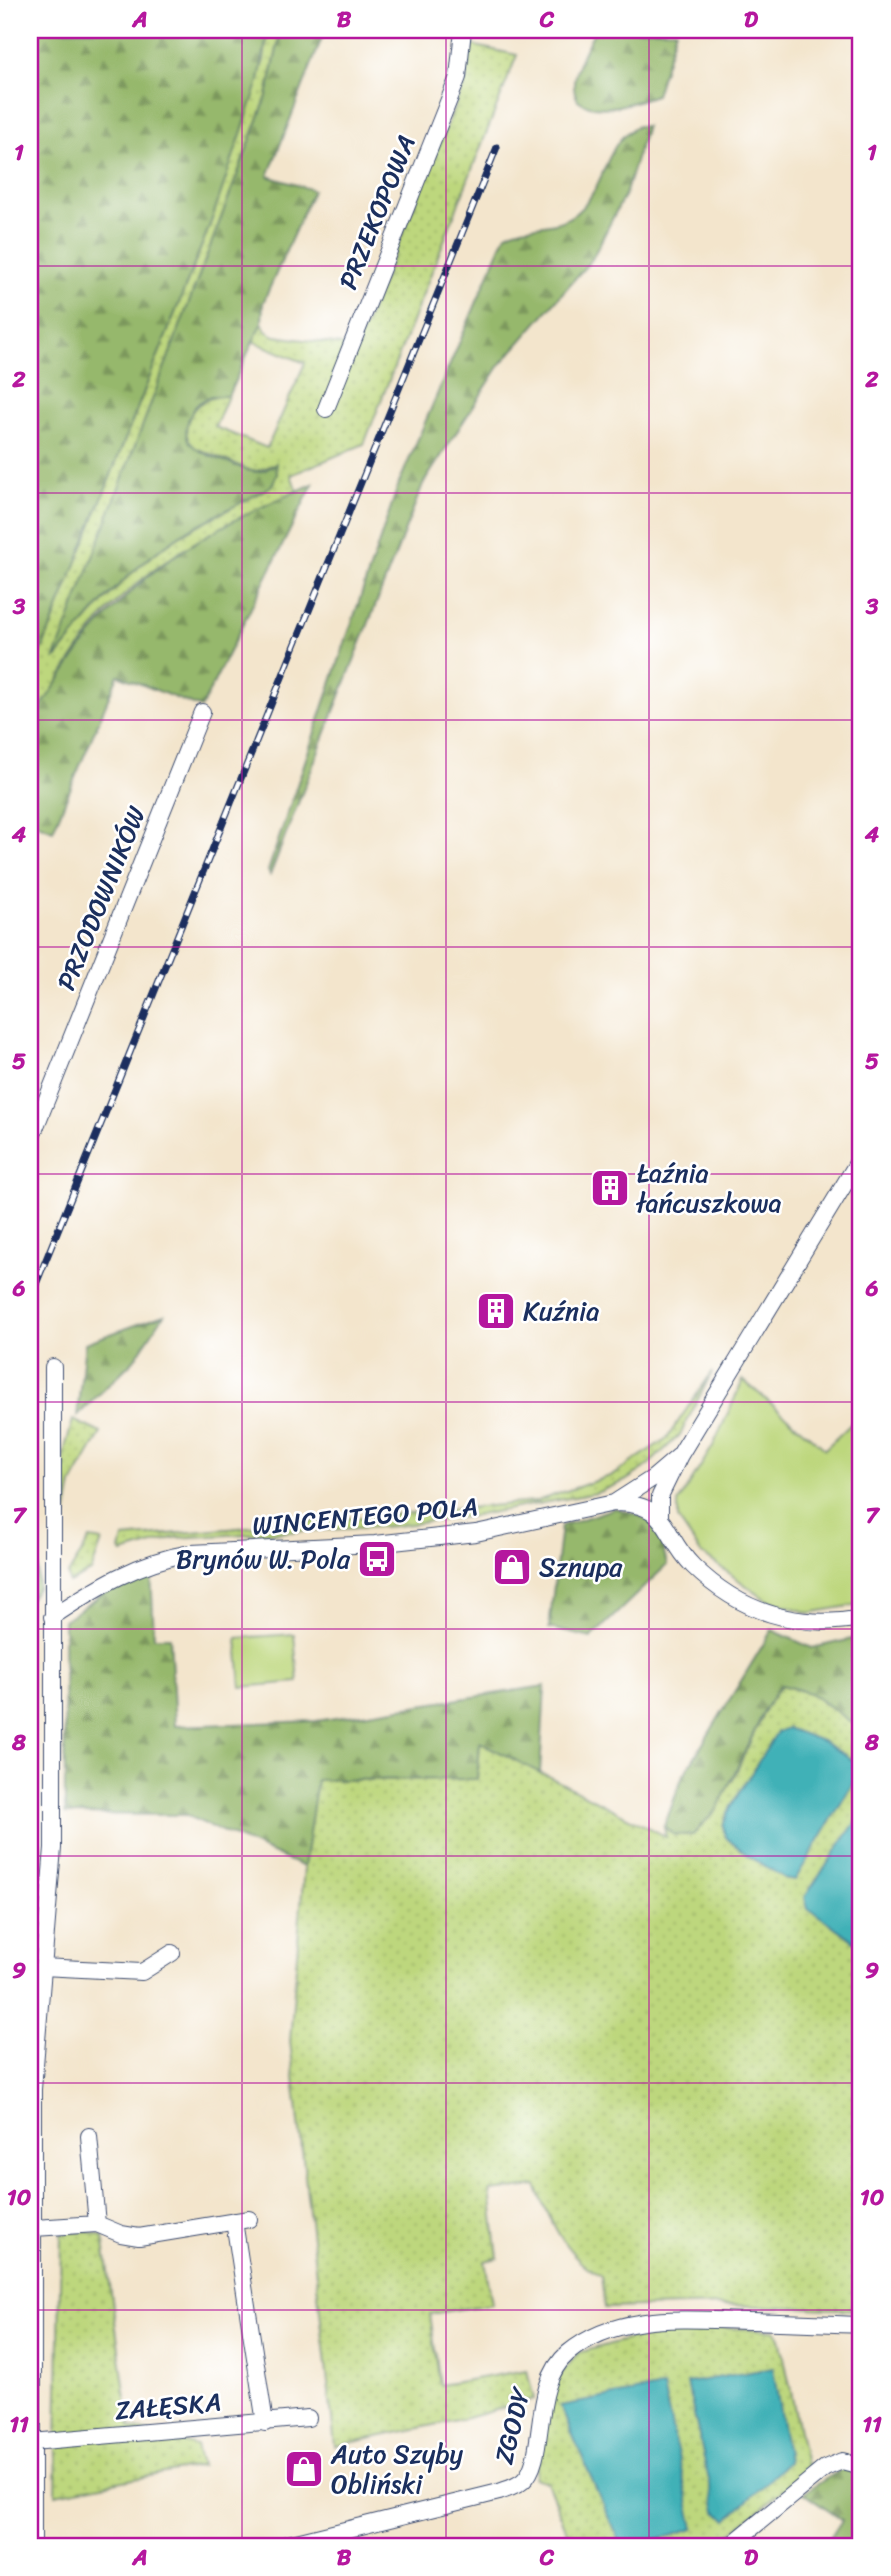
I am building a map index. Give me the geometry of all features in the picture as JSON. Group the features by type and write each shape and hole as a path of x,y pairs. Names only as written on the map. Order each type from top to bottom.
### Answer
{"street":[{"name":"PRZEKOPOWA","path":"326,409 455,85 461,59 463,30"},
{"name":"PRZODOWNIKÓW","path":"30,1140 202,712"},
{"name":"WINCENTEGO POLA","path":"660,1517 660,1496 680,1455 861,1157"},
{"path":"33,2546 34,2228 31,2089 53,1848 53,1367"},
{"name":"WINCENTEGO POLA","path":"52,1617 111,1579 163,1558 191,1553 425,1539 477,1533 614,1503 653,1478 680,1455"},
{"path":"614,1503 636,1503 660,1517 692,1565 758,1609 786,1620 805,1622 861,1618"},
{"path":"42,1968 142,1972 172,1953"},
{"path":"89,2136 97,2224"},
{"path":"34,2228 97,2224 121,2234 139,2237 242,2220 265,2423"},
{"name":"ZGODY","path":"280,2546 499,2492 522,2482 534,2462 550,2376 566,2354 605,2331 635,2322 673,2319 861,2325"},
{"name":"ZAŁĘSKA","path":"32,2442 308,2418"},
{"path":"730,2546 825,2468 842,2461 861,2466"}],"green space":[{"path":"30,30 268,30 259,81 211,222 30,680"},
{"path":"268,30 281,30 267,96 56,658 112,593 143,563 189,530 272,485 277,474 276,464 254,472 191,446 186,427 188,418 193,410 208,399 228,396 215,427 267,448 305,363 252,341 262,322 266,331 275,336 356,347 467,77 471,45 517,55 364,444 291,475 297,491 198,540 131,588 88,636 30,729 30,680 211,222 264,60"},
{"path":"281,30 325,30 268,176 313,190 263,303 262,322 228,396 211,396 197,404 186,428 187,437 198,450 254,472 276,463 277,474 272,485 176,538 141,565 96,610 54,660 267,96"},
{"path":"595,30 676,30 656,95 606,108 586,105 578,100 575,74"},
{"path":"638,126 646,126 626,192 592,259 500,365 423,484 270,875 268,871 399,483 506,234 560,222 577,212 595,189 618,143 626,133"},
{"path":"313,484 201,708 118,675 53,830 33,822 30,828 30,728 90,637 116,606 143,580 172,558 237,519"},
{"path":"164,1315 134,1360 77,1416 85,1343"},
{"path":"712,1372 680,1435 645,1468 625,1481 596,1493 473,1516 396,1526 173,1538 123,1553 120,1550 123,1538 534,1502 613,1475 667,1438"},
{"path":"743,1380 825,1449 861,1414 861,1604 809,1613 765,1599 701,1553 678,1519 678,1503 713,1446"},
{"path":"73,1420 101,1433 72,1484 64,1528 64,1452"},
{"path":"30,1496 36,1499 38,1587 30,1599"},
{"path":"615,1508 639,1516 653,1525 661,1540 667,1565 591,1638 549,1628 561,1526"},
{"path":"90,1539 102,1541 91,1572 69,1583 68,1575"},
{"path":"151,1571 154,1637 170,1637 175,1726 316,1721 545,1686 540,1773 480,1742 477,1779 317,1780 304,1867 185,1815 65,1814 64,1620 109,1590"},
{"path":"772,1630 812,1648 861,1637 861,1729 810,1693 781,1685 766,1707 718,1808 693,1835 675,1835 664,1827 682,1778"},
{"path":"294,1634 298,1682 241,1687 237,1638"},
{"path":"781,1685 810,1693 861,1729 861,2310 728,2305 605,2308 601,2276 578,2259 561,2237 536,2186 490,2191 498,2258 485,2261 492,2304 430,2314 440,2385 527,2370 534,2399 467,2418 335,2446 290,2041 304,1867 316,1780 477,1779 480,1741 666,1837 664,1827 675,1835 733,1779 766,1707"},
{"path":"87,2231 103,2236 130,2427 196,2446 201,2466 56,2494 61,2234"},
{"path":"676,2326 775,2330 780,2338 806,2465 817,2463 720,2542 704,2546 573,2546 547,2482 534,2478 554,2383 578,2353"},
{"path":"847,2466 861,2472 861,2536 858,2546 825,2546 842,2520 803,2493"}],"water":[{"path":"787,1728 822,1741 861,1765 861,1770 795,1880 788,1880 750,1857 725,1837 723,1825 731,1806 777,1732"},
{"path":"861,1814 861,1946 808,1908 805,1897"},
{"path":"773,2368 788,2462 727,2520 716,2511 687,2383"},
{"path":"663,2387 694,2528 634,2546 621,2546 560,2406"}],"railway":[{"path":"30,1299 497,147"}],"place":[{"name":"Łaźnia łańcuszkowa","path":"610,1188"},
{"name":"Kuźnia","path":"496,1311"},
{"name":"Brynów W. Pola","path":"377,1559"},
{"name":"Sznupa","path":"512,1567"},
{"name":"Auto Szyby Obliński","path":"304,2469"}]}
